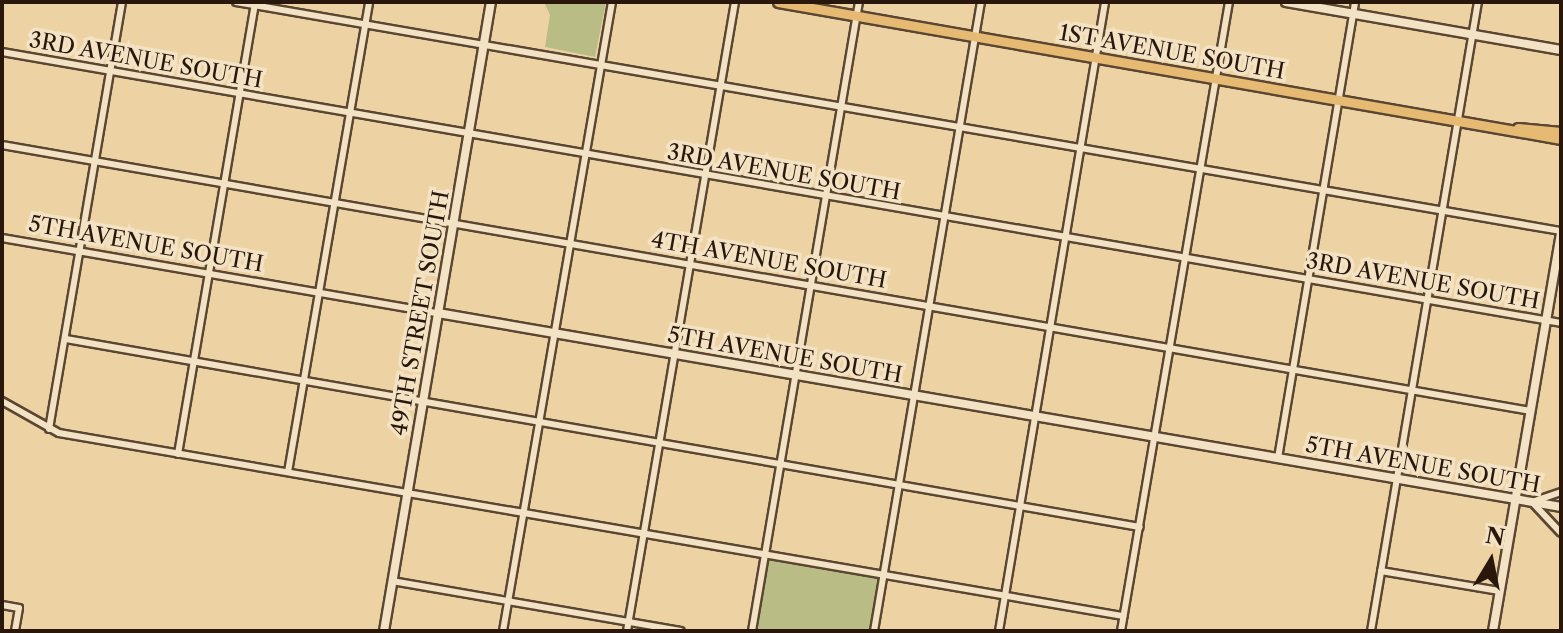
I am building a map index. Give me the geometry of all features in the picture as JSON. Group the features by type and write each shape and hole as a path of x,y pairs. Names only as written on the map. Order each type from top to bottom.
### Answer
{"main road":[{"name":"1ST AVENUE SOUTH","path":"778,2 1561,139"},
{"path":"1506,130 1528,126 1561,132"}],"street":[{"path":"49,429 122,2"},
{"path":"236,2 1561,232 1493,631"},
{"path":"288,472 306,382 369,2"},
{"name":"49TH STREET SOUTH","path":"384,631 491,2"},
{"path":"503,631 612,2"},
{"path":"627,631 735,2"},
{"path":"752,631 782,464 807,285 859,2"},
{"path":"874,631 981,2"},
{"path":"999,631 1105,2"},
{"path":"1121,631 1188,259 1229,2"},
{"path":"1286,2 1561,50"},
{"path":"1278,458 1355,2"},
{"path":"1371,631 1478,2"},
{"path":"178,454 255,4"},
{"name":"3RD AVENUE SOUTH","path":"2,52 704,177 1561,323"},
{"name":"4TH AVENUE SOUTH","path":"2,145 1531,411"},
{"name":"5TH AVENUE SOUTH","path":"2,238 1561,507"},
{"path":"66,339 1140,527"},
{"path":"2,401 49,429 178,454 1123,616"},
{"path":"1561,492 1532,502 1561,533"},
{"path":"1381,571 1499,591"},
{"path":"392,581 681,631"},
{"path":"2,605 19,608 15,631"}],"green space":[{"path":"544,2 606,2 595,57 545,47 550,15"},
{"path":"769,559 880,578 871,631 755,631"}]}
